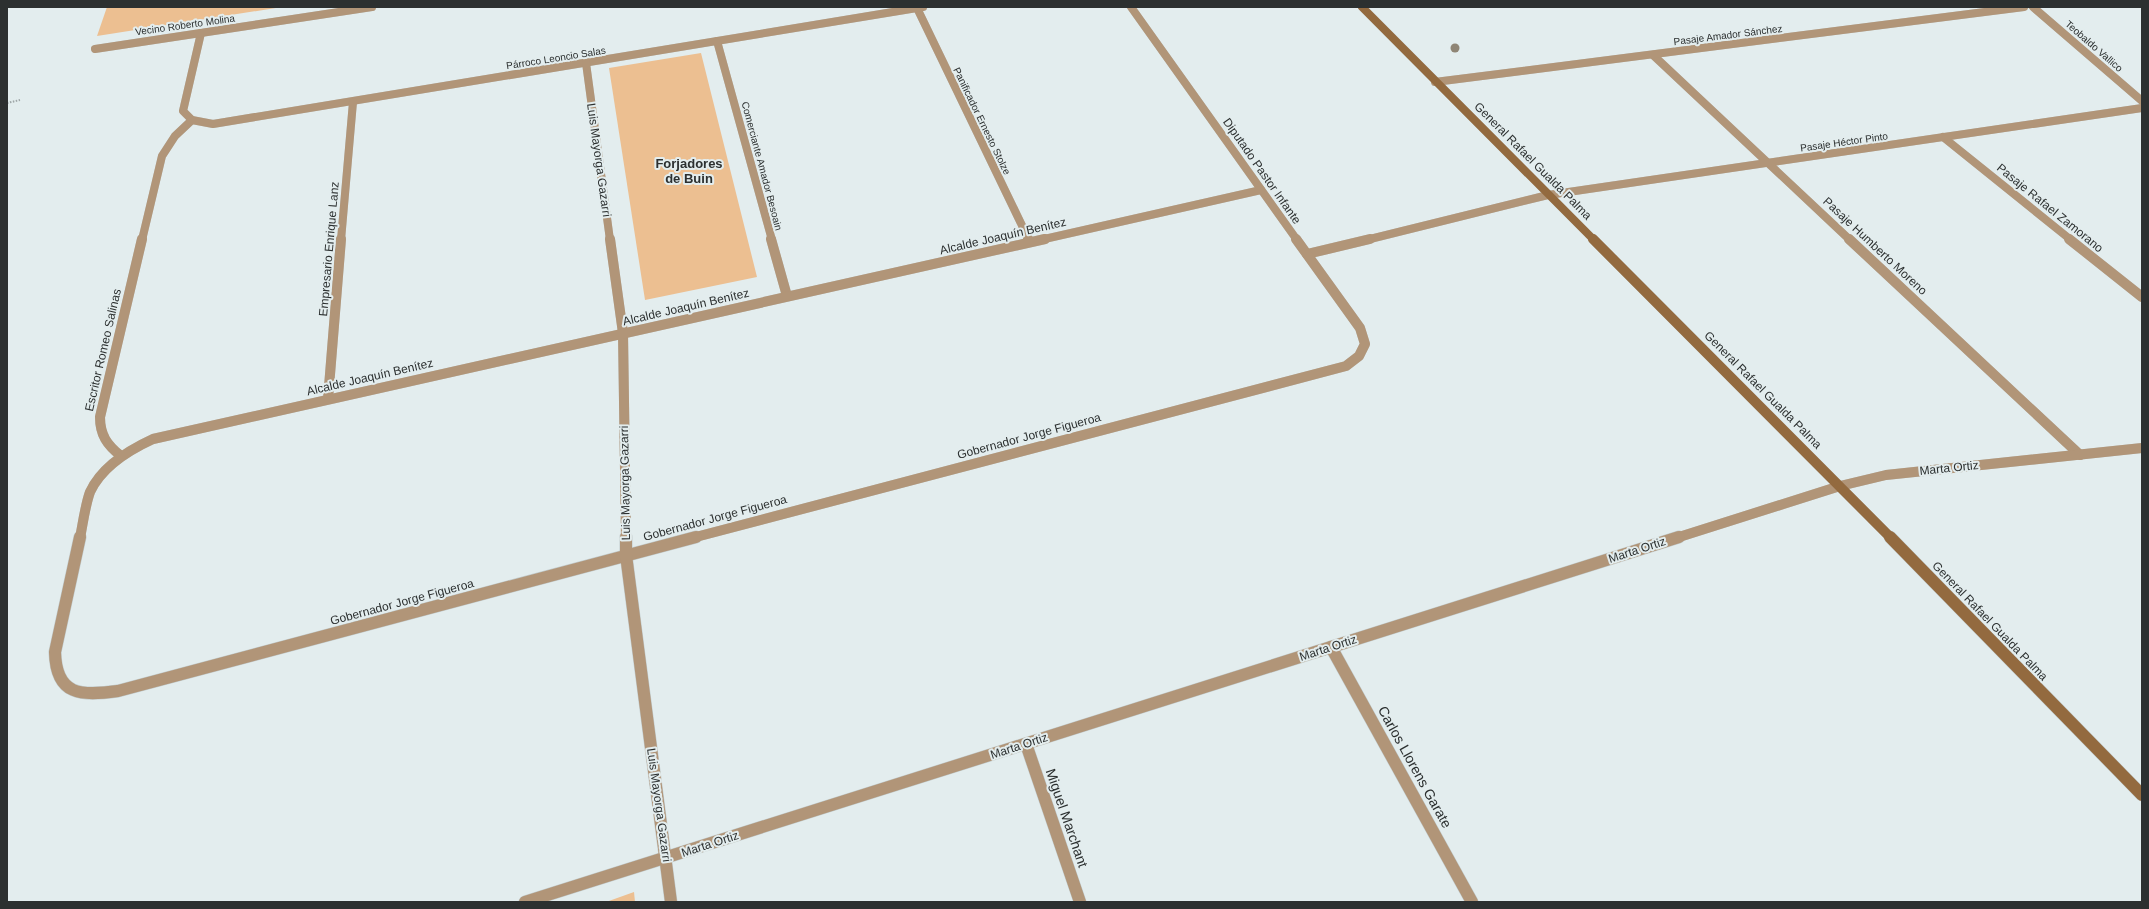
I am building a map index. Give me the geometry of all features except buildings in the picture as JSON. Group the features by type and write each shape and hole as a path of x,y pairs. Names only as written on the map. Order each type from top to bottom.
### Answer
{"main road":[{"name":"General Rafael Gualda Palma","path":"1362,7 1435,82 1840,486 2142,795"}],"street":[{"name":"Vecino Roberto Molina","path":"95,49 372,7"},
{"name":"Párroco Leoncio Salas","path":"192,120 213,124 226,122 920,7"},
{"name":"Panificador Ernesto Stolze","path":"920,7 1030,242"},
{"name":"Diputado Pastor Infante","path":"1131,7 1360,328 1365,344 1362,351"},
{"name":"Pasaje Amador Sánchez","path":"1435,82 2024,7"},
{"name":"Teobaldo Vallico","path":"2034,7 2142,101"},
{"path":"192,120 186,116 183,111 183,105 201,33"},
{"name":"Comerciante Amador Besoain","path":"717,41 787,296"},
{"name":"Pasaje Humberto Moreno","path":"1653,55 2080,455"},
{"name":"Luis Mayorga Gazarri","path":"586,63 623,333 626,555 671,902"},
{"name":"Empresario Enrique Lanz","path":"328,399 353,102"},
{"name":"Pasaje Héctor Pinto","path":"1307,254 1548,195 2142,108"},
{"name":"Escritor Romeo Salinas","path":"121,456 110,449 102,439 99,428 100,417 162,156 174,136 192,120"},
{"name":"Pasaje Rafael Zamorano","path":"1942,137 2142,296"},
{"name":"Alcalde Joaquín Benítez","path":"121,456 153,439 1261,190"},
{"name":"Gobernador Jorge Figueroa","path":"121,456 104,472 90,493 55,652 54,667 59,679 69,688 83,693 94,694 118,691 626,555 1341,368 1358,358 1362,351"},
{"name":"Marta Ortiz","path":"525,902 1840,486 1886,475 2142,448"},
{"name":"Carlos Llorens Garate","path":"1332,647 1472,902"},
{"name":"Miguel Marchant","path":"1026,744 1080,902"}],"path":[{"path":"7,103 20,100"}],"shaded area":[{"path":"107,7 282,7 97,36"},
{"path":"701,53 757,277 645,300 609,68"},
{"path":"634,892 635,902 606,902"}],"district":[{"name":"Forjadores de Buin","path":"689,170"}]}
